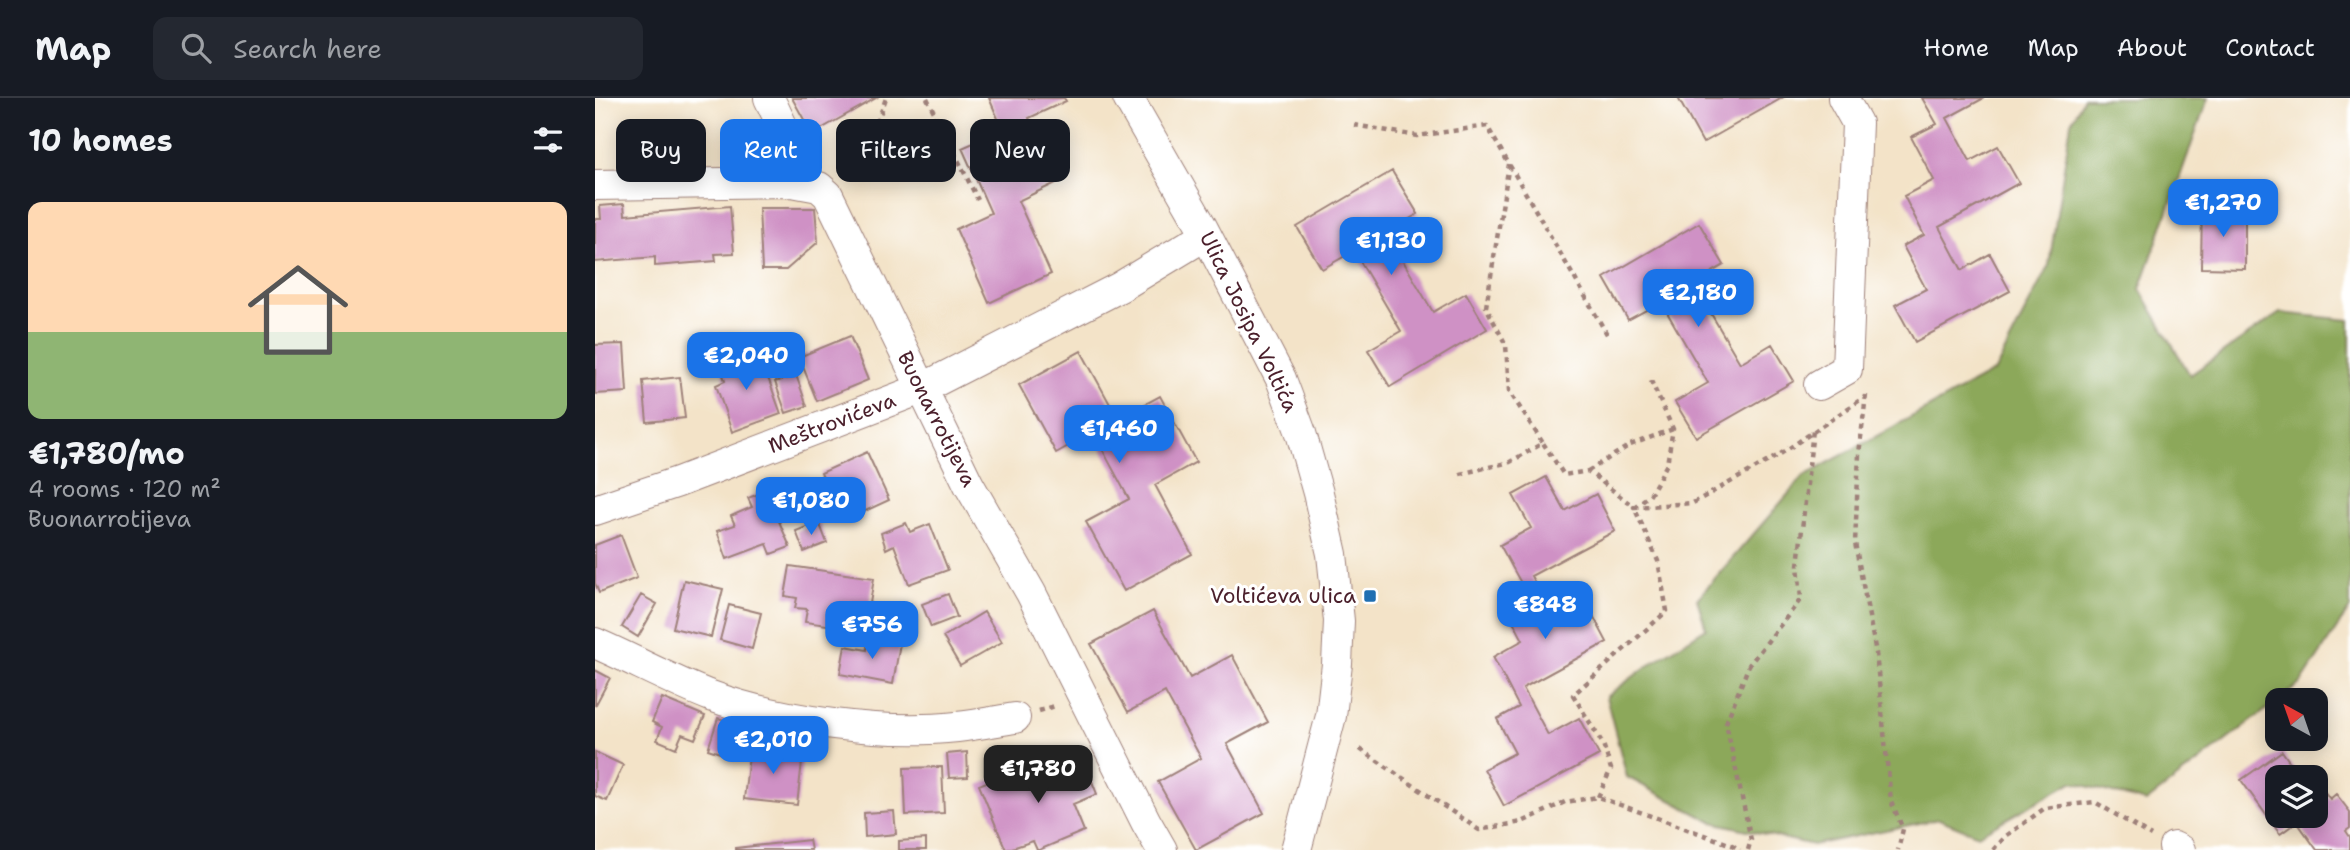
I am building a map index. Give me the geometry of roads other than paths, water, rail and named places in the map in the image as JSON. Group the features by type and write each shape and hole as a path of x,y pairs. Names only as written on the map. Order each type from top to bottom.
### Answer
{"street":[{"path":"769,98 809,183"},
{"name":"Ulica Josipa Voltića","path":"1128,98 1206,235 1281,379 1312,469 1332,554 1339,621 1331,716 1296,850"},
{"path":"1819,385 1847,369 1857,123 1843,98"},
{"path":"595,185 792,181 809,183"},
{"name":"Buonarrotijeva","path":"809,183 819,187 835,206 969,485 1031,593 1162,850"},
{"name":"Meštrovićeva","path":"595,510 678,482 921,389 1120,287 1206,235"},
{"path":"595,643 709,695 786,717 892,728 955,727 1015,718"}],"place":[{"name":"Voltićeva ulica","path":"1370,596"}]}
